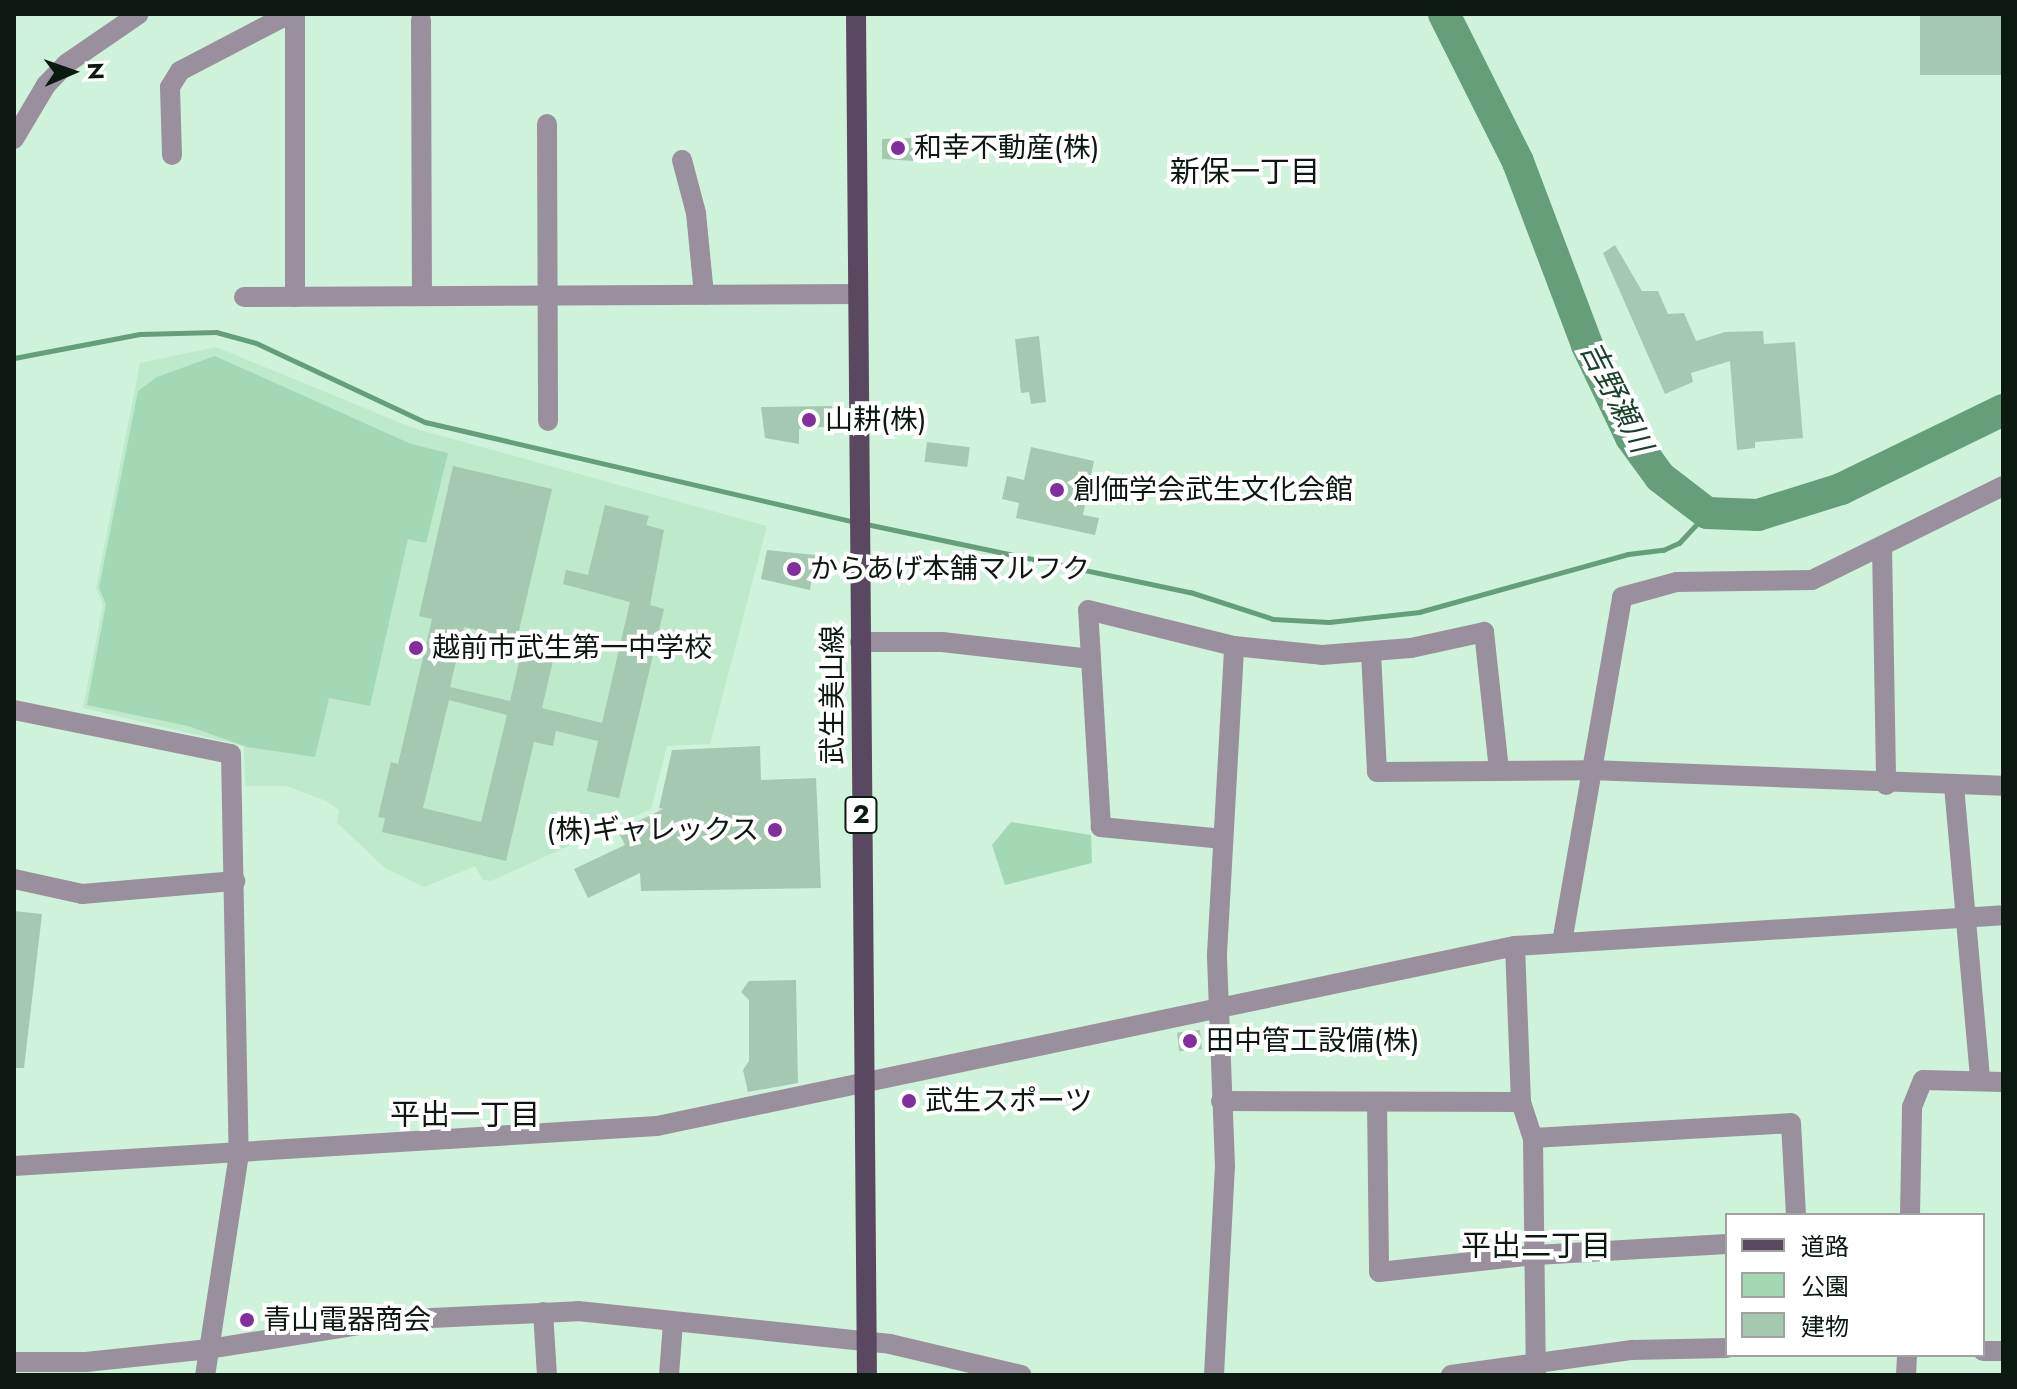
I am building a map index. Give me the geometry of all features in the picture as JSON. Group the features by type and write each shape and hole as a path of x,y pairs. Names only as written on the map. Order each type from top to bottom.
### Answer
{"main road":[{"name":"武生美山線","path":"856,14 862,1084 867,1375"}],"street":[{"path":"14,139 46,85 66,64 139,14"},
{"path":"172,155 170,87 180,71 292,14 295,297"},
{"path":"421,20 422,296"},
{"path":"547,124 548,421"},
{"path":"682,160 696,213 704,295"},
{"path":"244,297 857,294"},
{"path":"1562,942 1622,597 1677,582 1802,582 2003,486"},
{"path":"1882,546 1886,785"},
{"path":"1223,839 1101,827 1088,610 1234,646 1322,655 1371,653 1484,632 1499,770"},
{"path":"860,642 942,642 1091,659"},
{"path":"1214,1375 1224,1200 1218,1009 1223,839 1234,646"},
{"path":"1371,653 1377,772 1591,770 1886,785 2003,786"},
{"path":"14,710 231,754 239,1154 205,1375"},
{"path":"1954,786 1963,917 1980,1080"},
{"path":"14,879 82,894 235,881"},
{"path":"14,1166 657,1126 1515,946 2003,915"},
{"path":"1515,946 1521,1102 1533,1138 1536,1369"},
{"path":"1910,1213 1917,1091 1923,1080 2003,1082"},
{"path":"1221,1101 1521,1102"},
{"path":"1377,1102 1379,1272 1536,1255 1725,1244"},
{"path":"1533,1138 1791,1123 1796,1213"},
{"path":"14,1362 86,1362 209,1349 390,1320 543,1312 867,1341 1021,1375"},
{"path":"543,1312 547,1375"},
{"path":"669,1375 673,1323"},
{"path":"1451,1375 1536,1369 1632,1350 1725,1348"}],"shaded area":[{"name":"越前市武生第一中学校","path":"216,347 413,428 767,526 710,744 667,746 651,809 491,881 483,880 475,866 424,887 385,868 337,823 339,810 326,801 286,786 245,786 244,746 83,708 103,605 96,588 140,363"}],"green space":[{"path":"215,356 411,444 448,453 426,543 408,539 370,706 329,698 315,757 247,747 188,726 87,705 106,604 99,588 138,391 157,377"},
{"path":"1011,822 1091,835 1092,863 1005,885 992,845"}],"building":[{"path":"1920,14 2003,14 2003,75 1920,75"},
{"path":"914,138 915,161 882,159 882,139"},
{"path":"1615,245 1642,291 1658,291 1668,314 1684,313 1696,341 1725,332 1763,331 1764,344 1795,342 1803,438 1755,442 1755,448 1737,450 1730,361 1691,373 1693,382 1665,394 1603,253"},
{"path":"1039,336 1046,402 1031,404 1029,392 1021,393 1015,339"},
{"path":"832,406 833,426 799,429 799,444 765,438 761,407"},
{"path":"927,442 970,447 967,467 925,462"},
{"path":"1031,447 1094,461 1083,515 1099,518 1095,535 1016,518 1019,503 1002,499 1007,476 1024,480"},
{"name":"越前市武生第一中学校","path":"453,466 552,489 517,639 464,627 450,687 510,701 524,641 556,648 542,708 602,723 630,602 563,584 566,570 588,575 605,505 649,516 646,525 664,530 650,605 664,609 619,798 587,791 598,741 556,731 553,746 534,742 506,861 382,832 385,818 378,817 391,762 398,764 432,619 419,616","holes":["449,700 507,715 481,822 423,808"]},
{"path":"767,550 815,555 810,590 761,579"},
{"path":"760,746 761,780 816,778 821,888 641,891 640,873 588,898 574,869 625,845 618,831 663,809 659,808 672,750"},
{"path":"14,911 42,914 24,1068 14,1068"},
{"path":"796,980 798,1083 748,1092 743,1070 749,1061 749,1000 741,992 749,981"},
{"path":"1200,1030 1202,1049 1179,1051 1177,1032"}],"waterway":[{"name":"吉野瀬川","path":"1444,14 1518,162 1587,345 1631,437 1660,477 1707,513 1758,515 1841,489 2003,410"},
{"path":"14,358 140,334 216,332 256,343 425,422 856,522"},
{"path":"866,524 1190,592 1273,619 1329,622 1419,612 1628,554 1663,550 1679,543 1707,513"}],"place":[{"name":"和幸不動産(株)","path":"898,148"},
{"name":"山耕(株)","path":"809,420"},
{"name":"創価学会武生文化会館","path":"1057,490"},
{"name":"からあげ本舗マルフク","path":"794,569"},
{"name":"越前市武生第一中学校","path":"416,648"},
{"name":"(株)ギャレックス","path":"775,830"},
{"name":"田中管工設備(株)","path":"1190,1041"},
{"name":"武生スポーツ","path":"909,1101"},
{"name":"青山電器商会","path":"247,1320"}],"district":[{"name":"新保一丁目","path":"1245,172"},
{"name":"平出一丁目","path":"465,1115"},
{"name":"平出二丁目","path":"1536,1246"}]}
